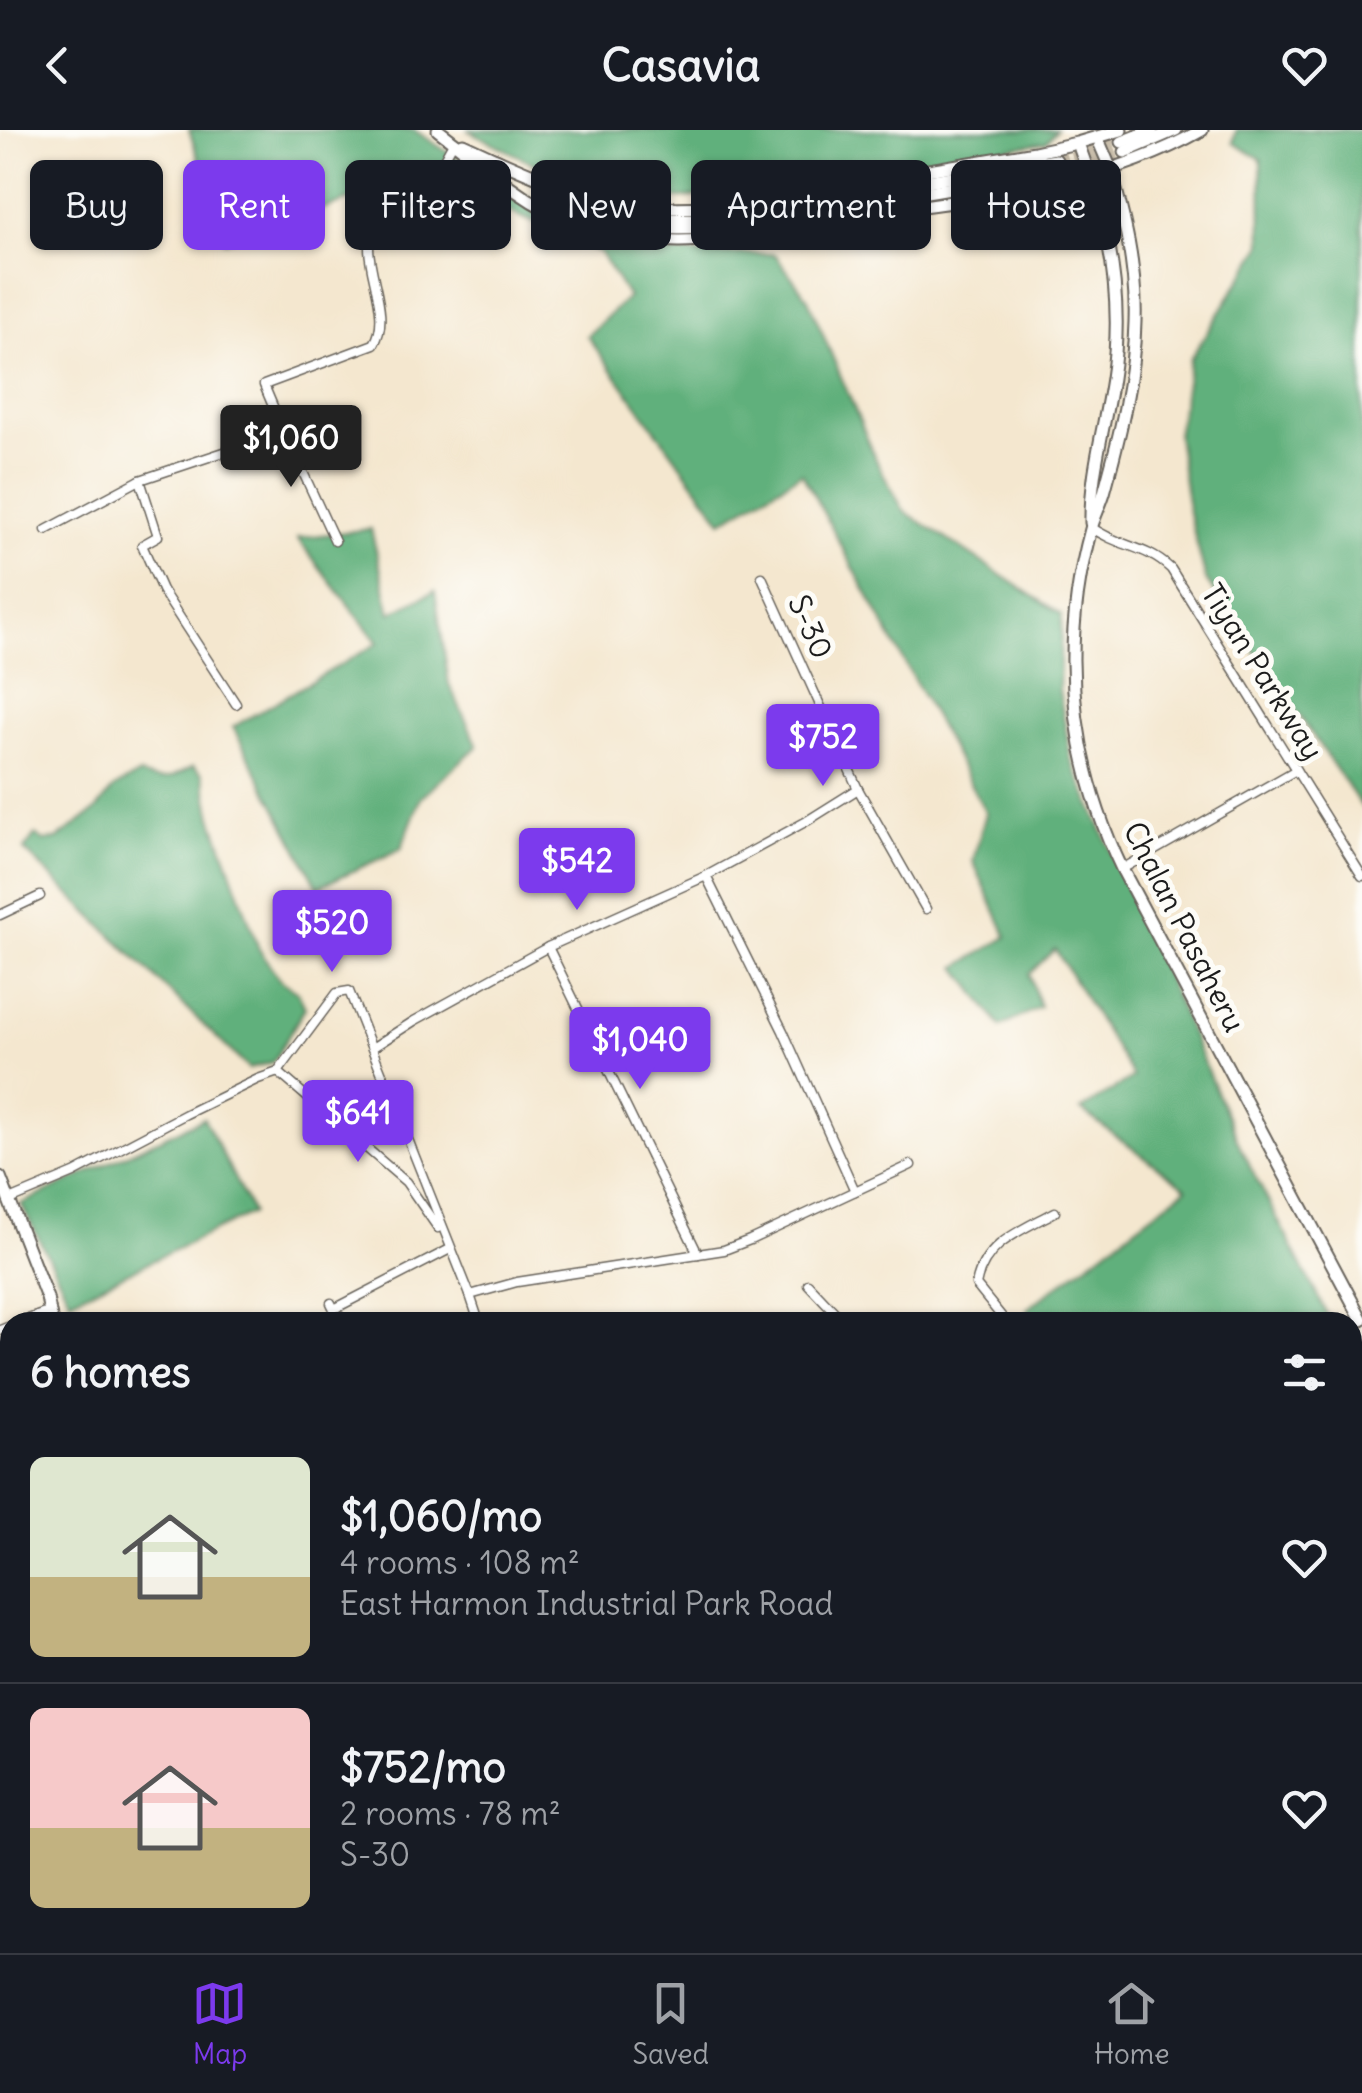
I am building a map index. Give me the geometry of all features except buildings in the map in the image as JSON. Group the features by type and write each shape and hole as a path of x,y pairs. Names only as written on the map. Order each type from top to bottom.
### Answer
{"main road":[{"path":"438,130 486,160"},
{"name":"Chalan Pasaheru","path":"1071,130 1084,160"},
{"path":"1123,141 1152,130"},
{"path":"511,171 598,198 675,209 1078,146 1098,137 1123,141 1176,130"},
{"path":"1121,165 1152,155 1202,130"},
{"path":"511,172 594,208 632,217 673,220 951,181"},
{"path":"511,183 528,201 568,220 610,234 677,241 951,200"},
{"name":"Chalan Pasaheru","path":"1091,528 1104,495 1126,403 1135,324 1130,249 1121,213"},
{"name":"Chalan Pasaheru","path":"1109,250 1116,324 1113,374 1075,622 1073,694 1080,749 1089,787 1122,869 1358,1312"},
{"path":"0,1178 49,1312"}],"street":[{"path":"335,541 264,385 374,344 378,339 380,311 369,238 372,228 377,222 432,201 440,191 438,170 454,140"},
{"path":"46,530 140,480 236,448 280,423"},
{"path":"140,480 158,536 142,546 162,590 236,704"},
{"name":"Tiyan Parkway","path":"1091,528 1110,540 1152,554 1171,569 1362,876"},
{"name":"S-30","path":"762,577 858,790 926,909"},
{"path":"1122,869 1296,770"},
{"path":"372,1048 548,947 706,876 858,790"},
{"path":"706,876 783,1031 855,1191"},
{"path":"0,915 40,896"},
{"path":"548,947 698,1254"},
{"path":"10,1200 74,1173 186,1114 278,1072 337,993 349,990 476,1312"},
{"path":"278,1072 406,1182 451,1250"},
{"path":"470,1295 517,1282 724,1250 911,1165"},
{"path":"998,1312 976,1285 980,1266 1004,1240 1055,1212"},
{"path":"332,1303 334,1309 451,1250"},
{"path":"808,1284 835,1312"}],"green space":[{"path":"189,130 414,130 460,160 345,160 345,202 325,208 325,160 199,160"},
{"path":"467,130 1056,130 1046,142 931,161 691,160 691,197 671,199 671,160 531,162"},
{"path":"1236,130 1362,130 1362,807 1206,580 1188,509 1177,435 1190,359 1262,246 1261,159 1233,143"},
{"path":"511,189 531,199 531,221 511,212"},
{"path":"593,250 775,254 808,299 878,464 904,511 1062,615 1059,690 1071,759 1244,1155 1326,1312 1028,1312 1027,1309 1187,1188 1081,1110 1133,1077 1055,949 1029,974 1040,1007 1001,1027 957,967 1007,937 973,861 986,813 802,473 722,521 587,336 628,297 600,253"},
{"path":"371,529 391,613 435,591 449,684 478,746 421,797 401,849 318,887 233,727 378,643 297,538"},
{"path":"193,766 203,774 212,817 259,949 280,980 298,992 305,1008 273,1062 249,1069 24,850 35,835 44,841 57,839 95,811 114,788 140,774 161,779"},
{"path":"204,1118 252,1213 70,1300 21,1204"}],"tunnel":[{"path":"1056,160 1122,142"},
{"path":"1096,160 1125,152"}]}
